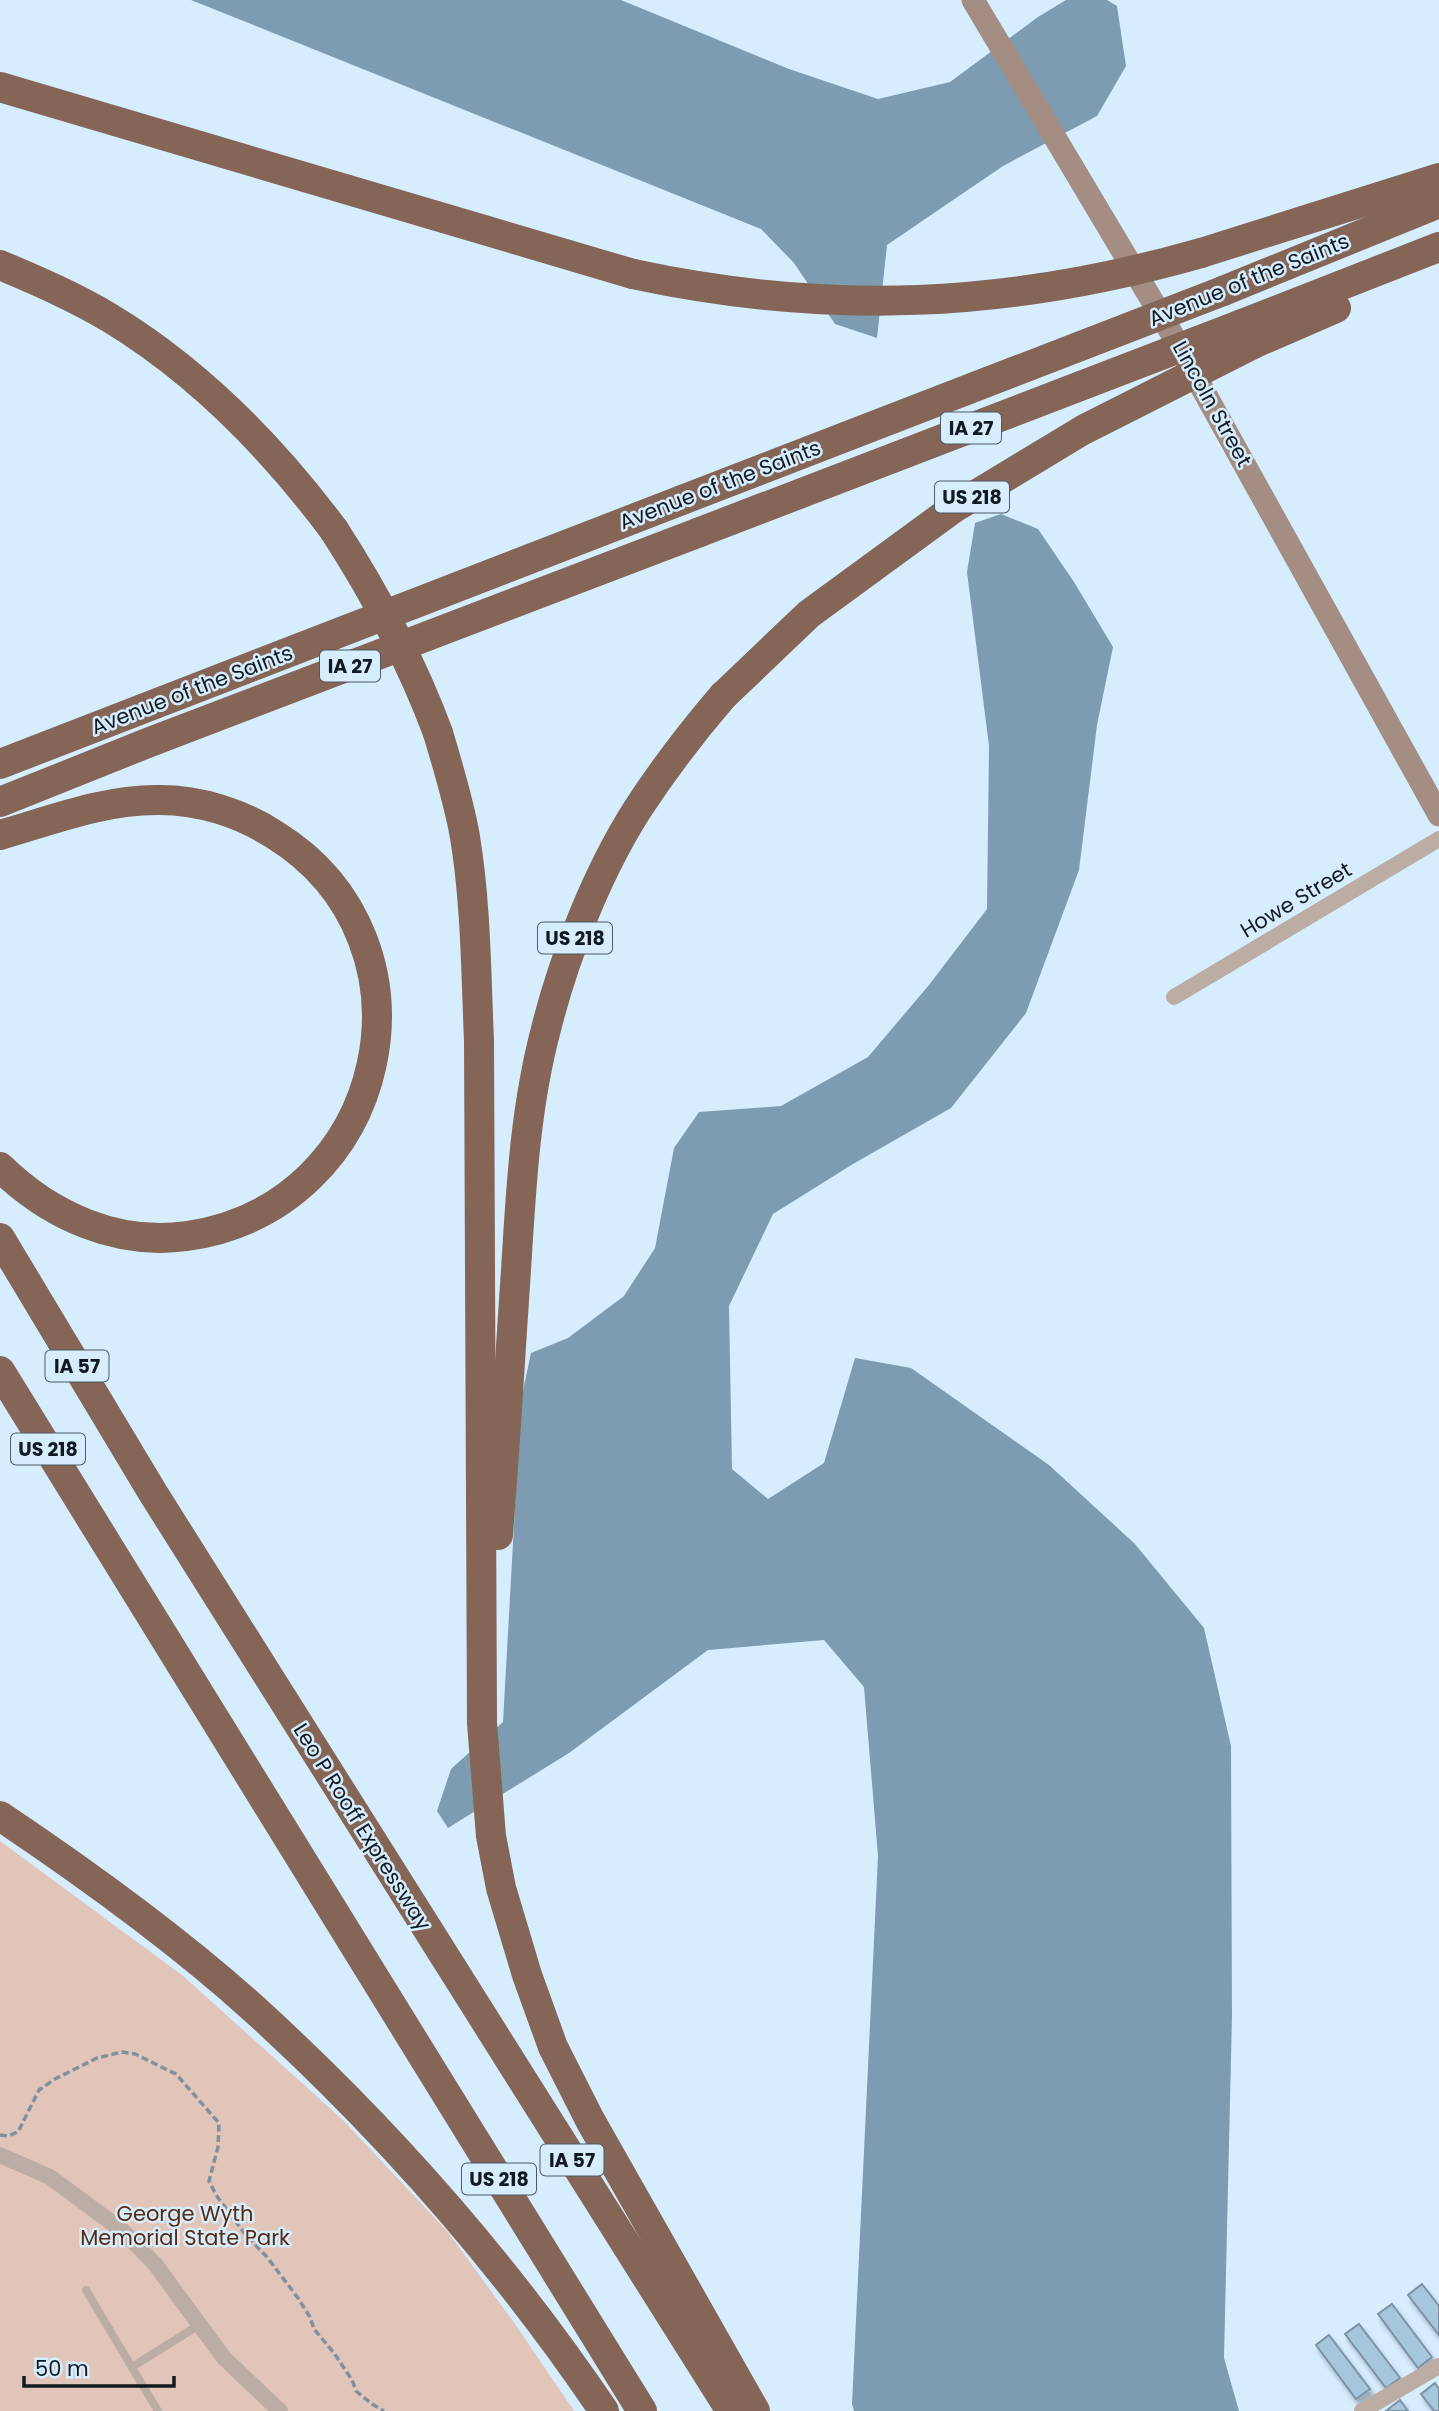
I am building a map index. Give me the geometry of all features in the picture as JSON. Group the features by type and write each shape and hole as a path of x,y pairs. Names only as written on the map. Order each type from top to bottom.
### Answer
{"highway":[{"path":"0,87 633,274 700,288 804,300 950,299 1026,292 1094,281 1202,253 1439,178"},
{"name":"Avenue of the Saints","path":"0,764 1223,291 1439,203"},
{"name":"Avenue of the Saints","path":"0,802 700,532 1247,334 1439,247"},
{"path":"0,265 53,288 110,318 156,349 207,389 256,436 300,484 334,530 390,621 413,668 438,733 464,835 471,880 479,1041 482,1723"},
{"name":"US 218","path":"755,2411 590,2120 553,2047 527,1975 501,1888 491,1836 482,1723 504,1464 519,1217 532,1093 545,1030 562,975 585,911 636,812 678,752 723,696 809,614 954,508 1247,334 1439,265"},
{"path":"0,835 97,807 130,801 162,800 219,809 264,828 288,842 308,859 342,899 367,955 376,992 377,1019 373,1066 357,1113 340,1143 317,1172 296,1191 276,1206 254,1217 203,1234 176,1237 149,1237 98,1229 47,1205 25,1190 0,1167"},
{"name":"Leo P Rooff Expressway","path":"0,1238 153,1493 731,2411"},
{"name":"US 218","path":"0,1371 642,2411"},
{"path":"0,1816 127,1905 252,2007 362,2115 456,2215 565,2354 604,2411"}],"main road":[{"name":"Lincoln Street","path":"979,9 1179,346 1439,815"}],"street":[{"name":"Howe Street","path":"1174,997 1439,839"},
{"path":"0,2155 50,2177 123,2231 155,2264 224,2358 280,2411"},
{"path":"1362,2411 1439,2366"}],"lane":[{"path":"86,2290 158,2411"},
{"path":"132,2367 199,2325"}],"path":[{"path":"0,2135 8,2136 18,2132 39,2090 97,2058 122,2052 135,2054 176,2074 219,2123 218,2147 209,2182 216,2195 298,2298 314,2329 334,2353 356,2391 384,2411"}],"green space":[{"name":"George Wyth Memorial State Park","path":"0,1841 182,1975 343,2120 447,2231 574,2411 0,2411"}],"water":[{"path":"191,0 621,0 789,69 878,99 950,82 1038,17 1066,0 1107,0 1117,6 1126,66 1097,116 1003,166 887,245 877,338 835,324 794,263 761,229"},
{"path":"1001,514 1038,529 1113,647 1097,725 1079,870 1026,1013 951,1108 773,1214 729,1306 732,1469 768,1499 824,1463 855,1358 911,1368 1049,1465 1135,1544 1204,1628 1231,1746 1232,2016 1224,2358 1239,2411 854,2411 852,2404 878,1856 864,1687 824,1640 708,1650 569,1753 448,1828 437,1811 451,1769 503,1722 521,1400 531,1353 568,1338 624,1296 655,1248 674,1148 699,1112 781,1106 868,1057 929,985 987,909 989,746 967,572 975,523"}],"building":[{"path":"1422,2284 1439,2306 1439,2335 1408,2295"},
{"path":"1392,2304 1432,2357 1418,2368 1378,2314"},
{"path":"1359,2324 1400,2378 1386,2388 1345,2334"},
{"path":"1329,2335 1370,2389 1356,2399 1316,2345"},
{"path":"1435,2383 1439,2389 1439,2411 1434,2411 1421,2394"},
{"path":"1400,2400 1408,2411 1386,2411"}]}
